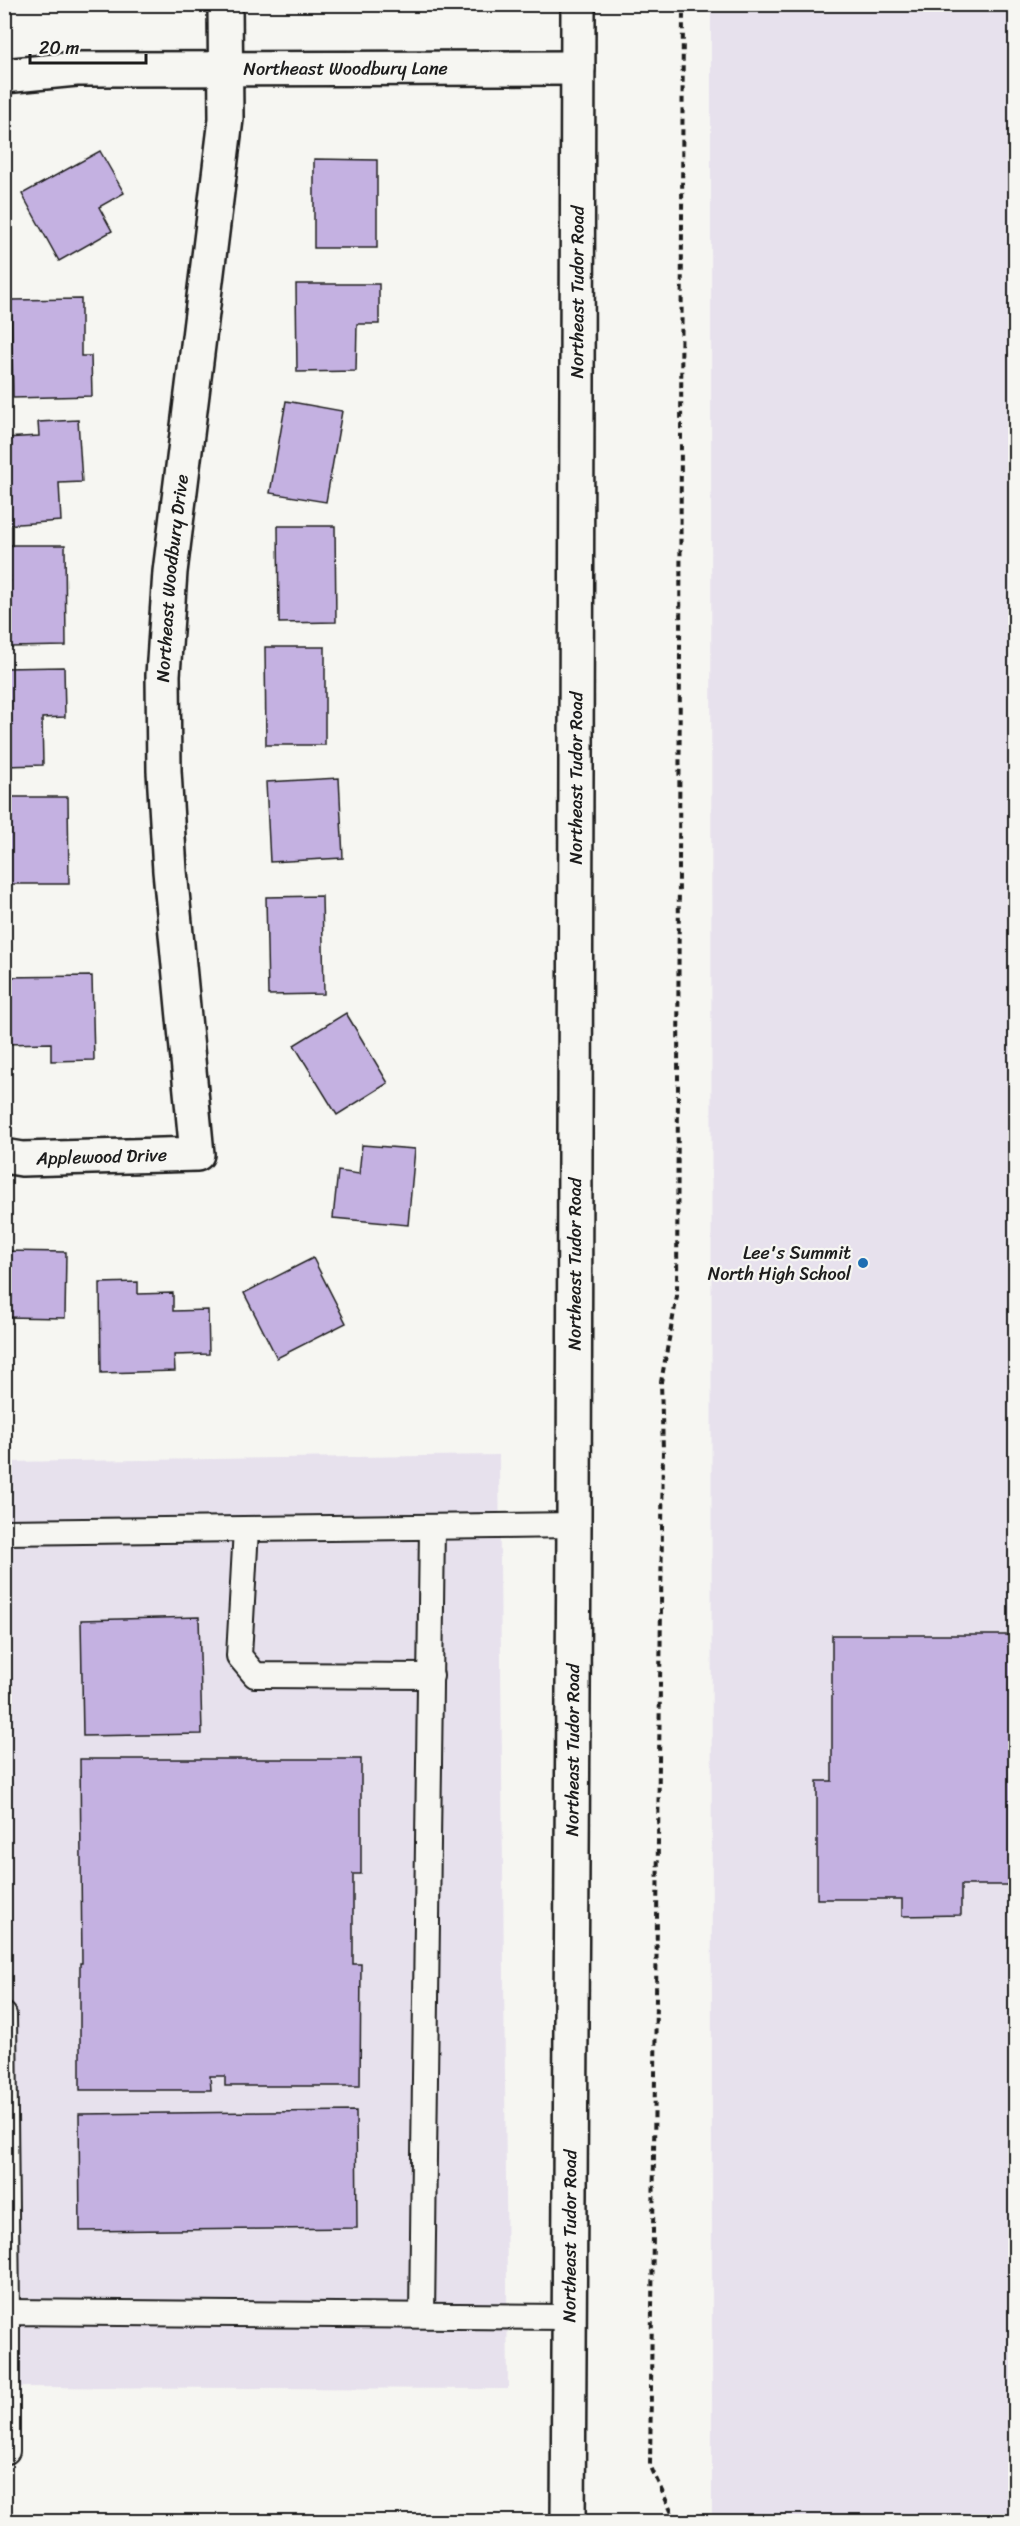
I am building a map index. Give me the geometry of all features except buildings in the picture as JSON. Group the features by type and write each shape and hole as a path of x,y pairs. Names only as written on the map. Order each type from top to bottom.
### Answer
{"street":[{"name":"Northeast Woodbury Drive","path":"197,1154 170,872 164,771 163,675 170,572 226,119 225,4"},
{"name":"Northeast Tudor Road","path":"568,2522 574,1525 578,4"},
{"name":"Northeast Woodbury Lane","path":"4,76 76,69 578,68"},
{"name":"Applewood Drive","path":"4,1156 22,1159 197,1154"}],"lane":[{"path":"4,1532 574,1525"},
{"path":"422,2315 432,1527"},
{"path":"246,1529 239,1656 255,1675 431,1676"},
{"path":"4,2016 7,2451"},
{"path":"6,2312 569,2316"}],"path":[{"path":"676,2522 650,2465 663,1450 661,1382 677,1296 683,4"}],"shaded area":[{"name":"Lee's Summit North High School","path":"711,5 1015,5 1015,2521 712,2521"},
{"path":"499,1455 508,2389 5,2387 4,1462"}],"place":[{"name":"Lee's Summit North High School","path":"863,1263"}]}
